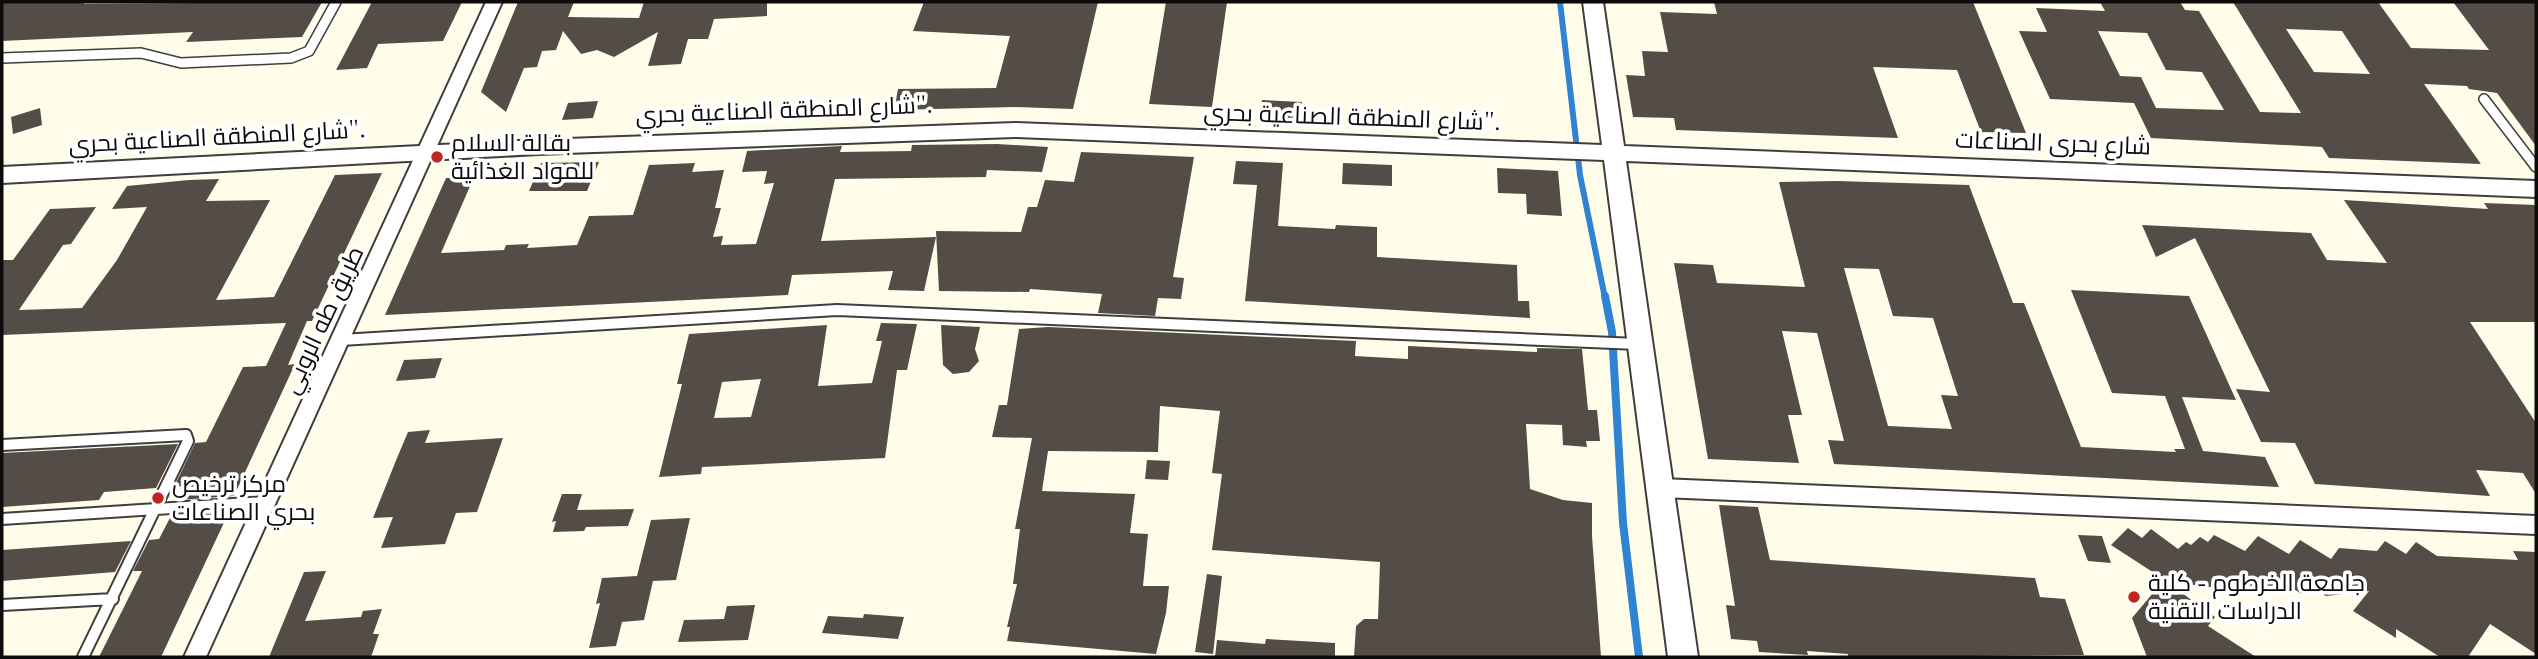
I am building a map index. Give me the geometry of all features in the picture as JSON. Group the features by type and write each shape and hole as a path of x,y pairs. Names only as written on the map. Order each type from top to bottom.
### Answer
{"street":[{"name":"طريق طه الروبي","path":"195,657 494,2"},
{"path":"1593,2 1615,154 1630,344 1661,488 1683,657"},
{"name":"شارع المنطقة الصناعية بحري\".","path":"2,175 726,138 1004,130 1577,152"},
{"name":"شارع بحرى الصناعات","path":"1577,152 2536,188"},
{"path":"1661,488 2536,525"}],"lane":[{"path":"2,58 141,53 181,63 291,58 309,51 336,2"},
{"path":"2484,99 2536,167"},
{"path":"341,340 837,310 1630,344"},
{"path":"2,444 186,435 188,442 83,657"},
{"path":"2,519 265,502"},
{"path":"2,605 113,599"}],"building":[{"path":"2,2 322,2 302,37 186,42 193,32 2,41"},
{"path":"372,2 462,2 443,41 378,44 367,68 336,70"},
{"path":"518,2 574,2 568,17 639,18 644,2 767,2 767,16 714,19 708,39 688,39 681,64 648,66 658,32 614,57 597,50 581,54 563,31 556,50 542,51 537,67 524,68 506,112 481,92"},
{"path":"924,2 1098,2 1073,109 1014,107 894,110 898,89 996,88 1010,36 913,31"},
{"path":"1166,2 1227,2 1212,107 1149,104"},
{"path":"1714,2 1973,2 2026,133 1981,132 1957,70 1873,67 1898,138 1676,130 1674,118 1633,117 1626,75 1645,76 1642,51 1668,52 1660,12 1717,14"},
{"path":"2100,2 2180,2 2185,10 2199,11 2260,112 2301,113 2233,2 2378,2 2411,48 2489,50 2453,2 2536,2 2536,146 2497,93 2469,89 2467,86 2424,84 2481,164 2329,158 2322,147 2151,138 2134,103 2050,99 2019,31 2047,32 2036,8 2105,11","holes":["2286,29 2342,31 2370,74 2314,72","2098,31 2147,33 2166,70 2202,72 2224,110 2156,108 2141,77 2120,76"]},
{"path":"1262,100 1302,102 1301,120 1260,118"},
{"path":"598,101 593,118 562,120 568,103"},
{"path":"40,108 42,125 13,134 11,117"},
{"path":"997,144 1048,147 1042,172 987,170 986,177 835,179 821,241 936,237 924,291 888,290 893,271 792,275 788,295 385,315 446,178 474,177 441,253 504,250 506,245 529,244 527,248 577,245 589,216 633,215 649,165 695,163 692,172 724,170 715,208 721,208 713,237 723,236 721,245 756,244 774,183 764,184 767,171 742,172 747,151 842,146 840,152 911,151 912,145"},
{"path":"1081,152 1194,157 1173,277 1184,278 1181,299 1158,298 1155,316 1098,313 1102,294 1030,289 1029,292 939,291 936,231 1021,232 1028,207 1037,207 1045,180 1074,182"},
{"path":"1236,161 1283,163 1278,226 1335,229 1336,225 1377,227 1377,257 1517,265 1518,301 1529,301 1530,318 1245,301 1257,185 1233,184"},
{"path":"599,162 587,191 529,191 541,163"},
{"path":"1343,163 1392,165 1392,186 1342,184"},
{"path":"1497,168 1558,171 1562,216 1527,214 1526,194 1498,193"},
{"path":"382,173 312,321 307,321 288,365 295,364 234,496 179,500 184,486 174,487 195,443 206,442 243,367 266,366 286,323 2,335 2,260 13,260 50,209 96,207 71,244 63,245 19,310 82,308 117,260 147,207 112,209 127,186 189,180 219,179 206,201 270,200 216,300 274,297 335,175"},
{"path":"1779,182 1969,185 2013,303 2024,303 2081,447 2176,452 2174,449 2185,449 2165,396 2112,393 2071,290 2189,296 2236,400 2182,397 2203,451 2265,457 2279,487 1834,464 1828,440 1844,441 1817,333 1782,331 1802,415 1788,415 1799,463 1708,459 1674,263 1713,265 1717,283 1805,287","holes":["1844,268 1879,269 1893,316 1933,318 1958,396 1941,395 1952,429 1888,426"]},
{"path":"2344,200 2488,209 2484,203 2536,205 2536,322 2470,322 2536,423 2536,494 2523,473 2476,470 2490,496 2315,484 2295,443 2261,442 2236,389 2270,392 2195,238 2156,257 2142,225 2311,233 2327,260 2387,263"},
{"path":"881,323 917,324 907,370 897,370 885,458 702,467 701,474 659,477 682,384 677,384 689,334 827,325 818,386 872,383 882,341 876,341","holes":["761,379 751,417 714,418 722,382"]},
{"path":"941,325 980,327 975,349 979,361 969,372 953,374 943,365"},
{"path":"1048,327 1356,341 1355,356 1408,359 1408,346 1537,352 1537,348 1582,349 1588,410 1597,410 1600,441 1586,441 1587,447 1563,445 1562,425 1526,424 1530,489 1563,500 1592,503 1601,657 1354,657 1356,626 1364,619 1378,619 1380,562 1212,550 1222,474 1212,473 1220,411 1160,406 1158,452 1048,451 1042,491 1135,494 1130,533 1148,534 1143,586 1169,586 1166,613 1156,654 1007,641 1010,627 1007,627 1017,584 1013,584 1020,529 1015,529 1032,438 992,437 999,405 1007,405 1019,329"},
{"path":"442,358 435,378 396,381 404,360"},
{"path":"430,430 425,443 503,438 477,512 456,513 445,544 381,548 393,517 373,518 397,458 408,432"},
{"path":"178,444 156,488 104,492 99,500 2,507 2,453"},
{"path":"1147,460 1170,461 1168,480 1145,479"},
{"path":"562,494 582,494 577,510 634,509 628,526 586,527 584,531 553,532 556,521 552,522"},
{"path":"1719,505 1758,507 1770,560 2035,578 2040,597 2065,599 2084,655 1848,657 1848,654 1807,651 1808,655 1759,652 1757,641 1731,639 1726,605 1735,606"},
{"path":"229,512 161,657 99,657 142,571 133,571 149,540 159,539 171,516"},
{"path":"690,518 676,580 653,581 644,620 622,622 616,646 589,648 600,603 596,604 602,578 637,576 651,520"},
{"path":"2128,528 2142,538 2151,529 2178,549 2186,542 2191,545 2200,537 2208,542 2214,535 2245,551 2258,536 2289,554 2300,540 2331,559 2339,548 2377,551 2385,541 2406,554 2416,542 2437,556 2518,560 2513,551 2536,552 2536,654 2490,624 2468,657 2440,657 2396,629 2396,638 2353,611 2369,591 2326,596 2309,585 2302,594 2287,585 2281,594 2264,584 2257,592 2243,582 2236,590 2168,582 2111,545"},
{"path":"2078,535 2102,536 2111,563 2088,561"},
{"path":"131,541 115,572 2,581 2,550"},
{"path":"326,571 305,621 361,617 363,611 382,609 373,634 379,634 371,657 269,657 304,572"},
{"path":"1207,574 1222,576 1213,654 1195,652"},
{"path":"2164,580 2215,617 2208,626 2256,657 2147,657 2132,618"},
{"path":"755,605 748,640 678,642 684,620 724,619 727,606"},
{"path":"864,614 904,617 898,639 822,633 828,616 863,618"},
{"path":"1266,639 1335,643 1335,657 1215,657 1217,640 1265,644"}],"waterway":[{"path":"1560,2 1580,175 1605,298"},
{"path":"1605,296 1612,332 1623,523 1639,657"}],"place":[{"name":"بقالة السلام للمواد الغذائية","path":"437,157"},
{"name":"مركز ترخيص بحري الصناعات","path":"158,498"},
{"name":"جامعة الخرطوم - كلية الدراسات التقنية","path":"2134,597"}]}
